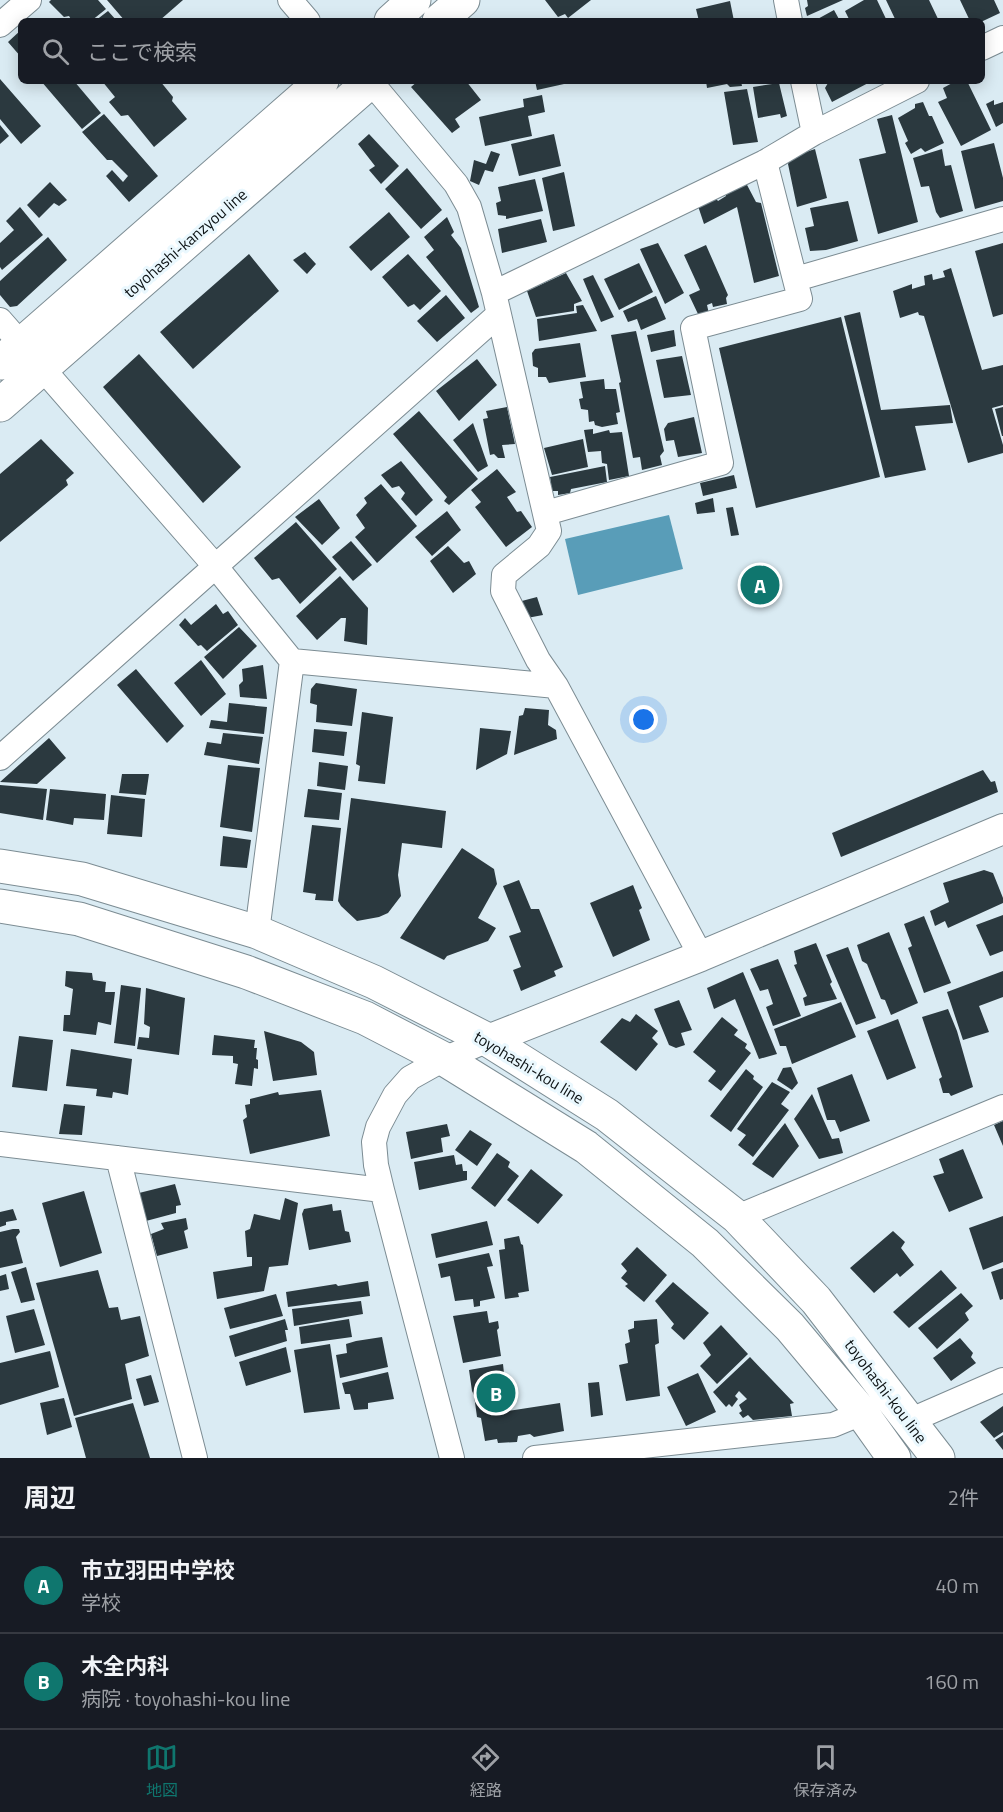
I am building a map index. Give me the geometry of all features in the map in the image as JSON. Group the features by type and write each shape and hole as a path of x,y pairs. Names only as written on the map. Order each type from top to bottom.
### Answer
{"main road":[{"path":"393,18 414,0"},
{"path":"442,18 463,0"},
{"name":"toyohashi-kanzyou line","path":"11,353 319,84"},
{"name":"toyohashi-kanzyou line","path":"0,405 367,84"},
{"name":"toyohashi-kou line","path":"0,866 82,879 257,932 374,982 488,1040 607,1115 737,1217 816,1300 938,1458"},
{"name":"toyohashi-kou line","path":"0,906 80,919 246,972 365,1018 444,1059 586,1147 705,1243 790,1327 862,1413 894,1458"}],"street":[{"path":"290,0 305,18"},
{"path":"786,0 789,18"},
{"path":"985,47 1003,38"},
{"path":"373,84 456,184 469,207 496,304 549,531 539,546 504,575 503,591 538,660 556,687 701,956"},
{"path":"804,84 814,133"},
{"path":"0,758 216,567 496,304 765,162 814,133 910,84"},
{"path":"546,513 721,463 693,328 800,299 765,162"},
{"path":"796,279 1003,219"},
{"path":"0,320 11,353 43,368 216,567 292,661 556,687"},
{"path":"257,932 292,661"},
{"path":"452,1458 376,1165 374,1142 378,1127 395,1095 410,1078 444,1059 488,1040 1002,833"},
{"path":"737,1217 1003,1107"},
{"path":"0,1144 382,1190"},
{"path":"118,1158 195,1458"},
{"path":"909,1421 1003,1380"},
{"path":"535,1458 709,1449 833,1425 862,1413"}],"water":[{"path":"669,515 683,569 578,595 565,539"}],"building":[{"path":"51,0 98,0 106,9 95,18 70,18 64,17 49,2"},
{"path":"107,0 183,0 162,18 122,18"},
{"path":"545,0 591,0 568,18 565,14 558,17"},
{"path":"807,0 843,0 807,16 805,8 808,6"},
{"path":"864,0 877,0 886,18 848,18 845,11"},
{"path":"886,0 929,0 938,18 895,18"},
{"path":"960,0 994,0 1000,13 985,20 985,18 969,18"},
{"path":"730,1 733,18 698,18 696,9"},
{"path":"834,10 838,18 819,18"},
{"path":"108,11 114,18 99,18"},
{"path":"18,33 18,54 8,42"},
{"path":"0,79 41,126 21,144 0,119"},
{"path":"44,84 77,84 101,113 82,129"},
{"path":"104,84 162,84 173,97 172,101 187,119 154,147 128,115 121,116 109,102 115,97"},
{"path":"414,84 468,84 481,100 455,119 460,127 452,133 411,87"},
{"path":"536,84 564,84 537,90"},
{"path":"706,84 727,84 707,88"},
{"path":"727,84 742,84 742,86 730,87"},
{"path":"779,84 787,116 781,118 780,114 758,118 753,87"},
{"path":"827,84 866,84 832,102 825,88"},
{"path":"950,84 968,84 991,130 961,146 938,102 947,98 943,88"},
{"path":"747,89 758,142 733,145 724,92"},
{"path":"542,95 545,112 528,116 532,136 485,146 479,117 524,107 523,99"},
{"path":"994,100 994,105 1003,102 1003,123 996,127 986,104"},
{"path":"923,102 944,143 925,152 921,148 911,154 905,143 908,141 898,118 915,108 915,104"},
{"path":"104,114 158,176 129,202 106,176 112,170 123,182 128,176 112,160 107,160 82,132"},
{"path":"892,115 918,222 878,234 859,159 886,153 877,119"},
{"path":"0,125 9,136 0,144"},
{"path":"369,134 399,166 381,184 369,170 375,166 358,144"},
{"path":"554,134 561,166 519,176 511,144"},
{"path":"994,143 1003,178 1003,201 975,209 961,151"},
{"path":"815,149 827,198 797,207 788,164 791,157"},
{"path":"942,149 945,166 951,165 963,211 940,218 936,212 929,186 921,187 913,158"},
{"path":"491,151 500,154 493,172 485,170 479,185 470,181 474,160 486,164"},
{"path":"407,168 442,210 421,229 385,189"},
{"path":"564,172 575,226 553,231 542,178"},
{"path":"535,179 543,211 506,219 506,216 498,215 496,203 501,201 498,187"},
{"path":"50,182 67,200 59,206 54,203 39,218 27,205"},
{"path":"746,183 756,202 761,203 779,276 754,283 737,207 704,224 697,203 713,195 718,201 726,196 725,191"},
{"path":"848,201 858,241 826,250 810,251 805,228 814,226 810,208"},
{"path":"20,207 43,235 2,270 0,243 14,230 6,221"},
{"path":"389,212 410,237 371,271 349,247"},
{"path":"447,217 454,232 451,235 461,248 479,307 471,313 426,257 434,250 424,237"},
{"path":"541,219 547,242 502,253 498,229"},
{"path":"48,237 67,260 17,306 10,307 0,295 0,281"},
{"path":"658,243 684,293 665,304 640,249"},
{"path":"1003,243 1003,314 993,317 975,251"},
{"path":"706,245 728,295 727,304 713,307 712,303 707,305 709,314 698,314 689,295 700,290 684,255"},
{"path":"305,252 316,264 307,274 293,260"},
{"path":"249,254 279,291 193,369 160,332"},
{"path":"408,254 441,291 420,310 414,304 408,307 382,277"},
{"path":"639,263 653,292 619,310 604,279"},
{"path":"951,268 982,370 1003,365 1003,405 992,408 1003,445 1003,453 968,463 924,316 919,315 918,312 900,318 893,291 912,284 912,289 925,285 924,276 932,274 933,280 945,277 943,271"},
{"path":"566,273 582,301 574,304 574,311 536,317 527,291"},
{"path":"593,275 614,317 601,322 583,279"},
{"path":"446,295 465,318 437,342 417,321"},
{"path":"656,296 666,319 641,330 637,319 628,322 623,311"},
{"path":"583,305 597,331 539,341 537,319 577,313 576,306"},
{"path":"860,312 881,410 950,405 953,423 915,426 926,470 885,478 844,316"},
{"path":"841,317 880,477 756,508 719,348"},
{"path":"674,330 676,346 651,352 647,335"},
{"path":"636,331 664,451 660,456 662,465 642,470 640,457 633,458 611,335"},
{"path":"580,343 586,377 549,383 546,377 538,377 538,368 533,366 532,353 535,349"},
{"path":"139,354 241,467 203,503 103,387"},
{"path":"682,356 691,395 664,398 656,360"},
{"path":"477,359 497,385 459,421 436,391"},
{"path":"604,379 605,389 616,389 620,412 616,413 618,424 602,427 595,425 594,421 589,422 588,410 581,409 579,399 583,398 580,382"},
{"path":"507,407 515,444 502,445 505,458 498,458 494,454 490,455 483,419 488,418 486,411"},
{"path":"1003,407 1003,436 1002,436 995,409"},
{"path":"419,411 478,479 449,505 444,501 447,497 393,434"},
{"path":"694,417 702,453 678,457 674,440 666,441 664,429 668,423"},
{"path":"473,423 488,466 478,472 453,440"},
{"path":"593,429 593,434 609,430 610,433 622,432 629,476 609,480 607,464 602,463 601,451 588,452 584,430"},
{"path":"41,439 74,473 66,480 68,485 0,542 0,474"},
{"path":"583,439 588,467 552,475 544,448"},
{"path":"401,461 433,500 416,516 401,499 405,493 399,486 392,488 381,475"},
{"path":"605,466 607,482 571,489 570,493 558,495 558,491 552,491 550,477"},
{"path":"497,469 516,492 507,497 517,512 521,511 532,527 506,547 475,507 481,502 471,490"},
{"path":"734,475 737,488 703,496 700,483"},
{"path":"381,484 417,526 377,563 355,537 365,528 356,515 367,503 364,498"},
{"path":"713,498 715,512 697,514 695,503"},
{"path":"319,499 340,528 322,545 295,517"},
{"path":"733,507 739,535 731,536 726,508"},
{"path":"447,511 461,530 432,556 415,537"},
{"path":"296,522 337,569 300,604 279,578 272,580 254,558"},
{"path":"351,541 372,565 353,581 332,557"},
{"path":"448,546 464,563 469,561 476,574 453,593 430,561"},
{"path":"340,576 368,608 367,645 344,641 346,618 341,618 317,640 296,616"},
{"path":"537,597 543,615 527,618 518,602"},
{"path":"216,604 223,614 228,611 238,625 207,651 201,645 198,646 179,625 185,618 191,625"},
{"path":"239,627 257,646 223,679 204,657"},
{"path":"201,660 226,694 201,716 174,683"},
{"path":"263,665 267,699 240,697 239,685 243,681 242,669"},
{"path":"136,669 184,726 167,743 117,685"},
{"path":"316,683 357,689 352,726 316,722 317,705 310,703 311,689"},
{"path":"229,703 267,707 264,734 209,728 211,720 227,722"},
{"path":"525,708 549,710 548,725 556,730 557,739 514,755 519,716 523,715"},
{"path":"362,712 393,717 385,784 358,781 360,766 356,764"},
{"path":"480,728 511,731 507,754 476,770"},
{"path":"314,729 347,732 344,756 312,752"},
{"path":"223,733 263,737 259,764 204,755 207,742 221,744"},
{"path":"49,738 66,758 37,784 0,782"},
{"path":"319,762 348,766 345,790 317,786"},
{"path":"228,765 260,768 252,832 220,827"},
{"path":"983,770 991,782 995,781 998,792 841,857 832,833"},
{"path":"122,774 149,774 146,795 119,793"},
{"path":"0,785 47,789 43,820 0,813"},
{"path":"50,789 106,794 104,820 74,818 73,825 46,820"},
{"path":"308,789 342,793 339,820 304,817"},
{"path":"111,795 145,799 142,837 107,834"},
{"path":"351,798 446,811 442,848 402,843 398,875 401,896 388,913 357,921 338,901"},
{"path":"312,825 341,828 333,901 315,900 316,894 303,892"},
{"path":"223,836 251,840 247,868 220,866"},
{"path":"462,848 494,869 497,884 478,918 496,928 488,941 447,956 444,960 400,938"},
{"path":"984,870 993,873 1003,903 948,928 945,921 935,926 930,911 949,902 943,883"},
{"path":"519,880 531,909 539,909 563,967 554,971 556,976 521,991 513,970 521,967 509,936 521,932 503,886"},
{"path":"633,885 642,908 639,910 650,940 613,957 590,903"},
{"path":"1003,915 1003,951 990,956 976,925"},
{"path":"924,916 951,983 924,993 908,948 912,946 904,924"},
{"path":"889,932 918,1003 891,1015 885,1000 881,999 867,964 862,961 857,945"},
{"path":"816,943 837,999 805,1006 803,998 807,996 794,965 797,964 794,951"},
{"path":"848,947 876,1018 856,1025 826,955"},
{"path":"778,959 801,1016 773,1026 766,1007 773,1004 768,989 760,991 750,969"},
{"path":"66,971 92,973 93,980 106,982 105,992 115,992 111,1025 98,1022 96,1035 63,1031 64,1015 70,1015 73,989 65,986"},
{"path":"1003,971 1003,997 979,1006 989,1032 963,1040 947,992"},
{"path":"743,972 777,1054 759,1059 735,999 714,1009 707,988"},
{"path":"121,985 141,988 135,1046 114,1043"},
{"path":"146,988 185,998 179,1055 137,1049 139,1037 149,1038 150,1027 144,1024"},
{"path":"679,1000 692,1030 681,1033 685,1045 676,1048 669,1045 654,1009"},
{"path":"841,1002 856,1037 792,1064 786,1046 780,1046 774,1029"},
{"path":"948,1009 957,1031 973,1087 951,1096 949,1093 943,1093 939,1079 942,1077 922,1017"},
{"path":"636,1014 658,1031 652,1038 658,1044 636,1071 600,1042 622,1018 630,1022"},
{"path":"722,1017 738,1030 734,1035 747,1044 745,1048 751,1053 721,1091 708,1081 716,1071 693,1052"},
{"path":"898,1019 916,1068 887,1080 867,1031"},
{"path":"264,1031 301,1042 314,1052 317,1075 273,1081"},
{"path":"214,1035 255,1040 254,1048 257,1048 258,1069 254,1068 252,1086 235,1084 238,1064 233,1063 233,1056 212,1055"},
{"path":"19,1036 53,1040 47,1091 12,1087"},
{"path":"71,1049 132,1059 128,1095 113,1092 112,1098 96,1096 97,1089 66,1086"},
{"path":"791,1067 798,1083 792,1090 777,1080 783,1068"},
{"path":"746,1069 763,1087 731,1132 710,1116"},
{"path":"852,1074 870,1121 840,1132 835,1120 827,1120 817,1088"},
{"path":"772,1082 790,1092 781,1104 789,1110 753,1157 738,1145 746,1135 737,1129"},
{"path":"321,1090 330,1136 250,1154 243,1120 247,1117 245,1105 250,1104 250,1099 278,1092 279,1095"},
{"path":"812,1094 832,1139 839,1138 843,1153 819,1159 794,1119"},
{"path":"64,1104 85,1106 82,1135 59,1134"},
{"path":"1003,1121 1003,1146 994,1125"},
{"path":"785,1123 799,1146 773,1178 752,1164"},
{"path":"447,1124 450,1136 441,1138 443,1152 411,1159 406,1132"},
{"path":"470,1130 492,1144 477,1166 455,1150"},
{"path":"963,1149 983,1198 949,1212 933,1176 944,1173 939,1159"},
{"path":"497,1153 510,1162 508,1167 519,1176 495,1207 471,1188"},
{"path":"454,1155 456,1165 462,1164 463,1171 467,1171 467,1180 419,1190 414,1162"},
{"path":"531,1169 563,1195 538,1224 507,1200"},
{"path":"175,1184 181,1205 176,1206 176,1213 146,1221 139,1193"},
{"path":"84,1191 102,1253 60,1267 42,1203"},
{"path":"285,1198 298,1203 288,1265 269,1267 264,1291 217,1299 213,1272 252,1266 252,1257 247,1257 245,1231 250,1229 254,1214 280,1220"},
{"path":"332,1204 333,1211 341,1210 345,1231 349,1232 351,1242 309,1250 302,1214 304,1209"},
{"path":"13,1209 17,1220 6,1222 6,1225 0,1227 0,1212"},
{"path":"1003,1216 1003,1262 983,1270 969,1228"},
{"path":"186,1218 188,1229 184,1231 188,1248 157,1256 151,1234 164,1229 161,1223"},
{"path":"487,1221 493,1245 436,1258 431,1234"},
{"path":"19,1229 20,1232 16,1237 23,1263 0,1268 0,1232"},
{"path":"893,1231 905,1242 901,1248 914,1265 900,1277 897,1273 874,1293 850,1268"},
{"path":"519,1236 523,1245 529,1291 518,1293 519,1297 505,1299 499,1250 505,1249 504,1239"},
{"path":"637,1247 667,1275 644,1302 625,1286 628,1284 621,1278 627,1271 621,1264"},
{"path":"489,1253 493,1266 487,1267 495,1298 480,1301 480,1306 474,1307 473,1299 455,1301 450,1276 441,1278 438,1264"},
{"path":"26,1267 35,1300 21,1303 11,1272"},
{"path":"1003,1268 1003,1299 1000,1300 991,1272"},
{"path":"98,1270 109,1308 118,1307 121,1320 140,1316 149,1356 125,1364 132,1399 74,1416 36,1283"},
{"path":"941,1270 957,1288 909,1328 893,1312"},
{"path":"6,1274 9,1289 0,1291 0,1276"},
{"path":"368,1281 370,1296 288,1307 286,1292"},
{"path":"673,1282 709,1313 684,1340 671,1328 674,1324 655,1301"},
{"path":"961,1293 973,1306 965,1313 969,1320 937,1349 918,1328"},
{"path":"276,1294 283,1316 230,1329 224,1308"},
{"path":"361,1301 363,1314 294,1326 292,1309"},
{"path":"34,1309 45,1345 15,1353 6,1316"},
{"path":"487,1311 489,1323 498,1321 501,1356 463,1363 453,1316"},
{"path":"285,1319 288,1330 285,1330 287,1341 235,1357 229,1336"},
{"path":"349,1319 352,1337 301,1344 299,1327"},
{"path":"657,1319 659,1343 655,1345 660,1396 626,1401 619,1365 628,1363 625,1344 630,1342 628,1330 634,1328 634,1321"},
{"path":"721,1325 748,1354 717,1384 700,1366 711,1355 703,1343"},
{"path":"382,1337 388,1367 340,1378 336,1355 347,1353 346,1344"},
{"path":"960,1338 973,1353 971,1357 976,1363 951,1381 933,1358"},
{"path":"330,1344 340,1409 304,1413 294,1350"},
{"path":"286,1347 291,1372 246,1386 239,1362"},
{"path":"50,1351 59,1387 0,1405 0,1363"},
{"path":"750,1357 794,1403 790,1404 792,1416 753,1420 748,1415 743,1418 739,1413 742,1411 739,1405 747,1399 739,1391 735,1396 738,1399 732,1407 729,1404 726,1407 713,1392"},
{"path":"503,1364 508,1411 560,1403 564,1431 534,1437 530,1434 518,1436 517,1442 498,1443 497,1439 485,1441 481,1418 477,1417 469,1370"},
{"path":"388,1372 394,1399 368,1403 368,1409 354,1410 350,1394 345,1394 342,1383"},
{"path":"698,1373 716,1412 686,1426 667,1387"},
{"path":"151,1375 159,1402 144,1406 136,1379"},
{"path":"599,1382 603,1415 591,1417 588,1383"},
{"path":"64,1398 72,1427 47,1435 40,1403"},
{"path":"133,1403 150,1458 86,1458 75,1418"},
{"path":"1003,1406 1003,1432 994,1438 980,1422"},
{"path":"1003,1435 1003,1450 995,1440"}],"place":[{"name":"市立羽田中学校","path":"760,585"},
{"name":"木全内科","path":"496,1393"}]}
